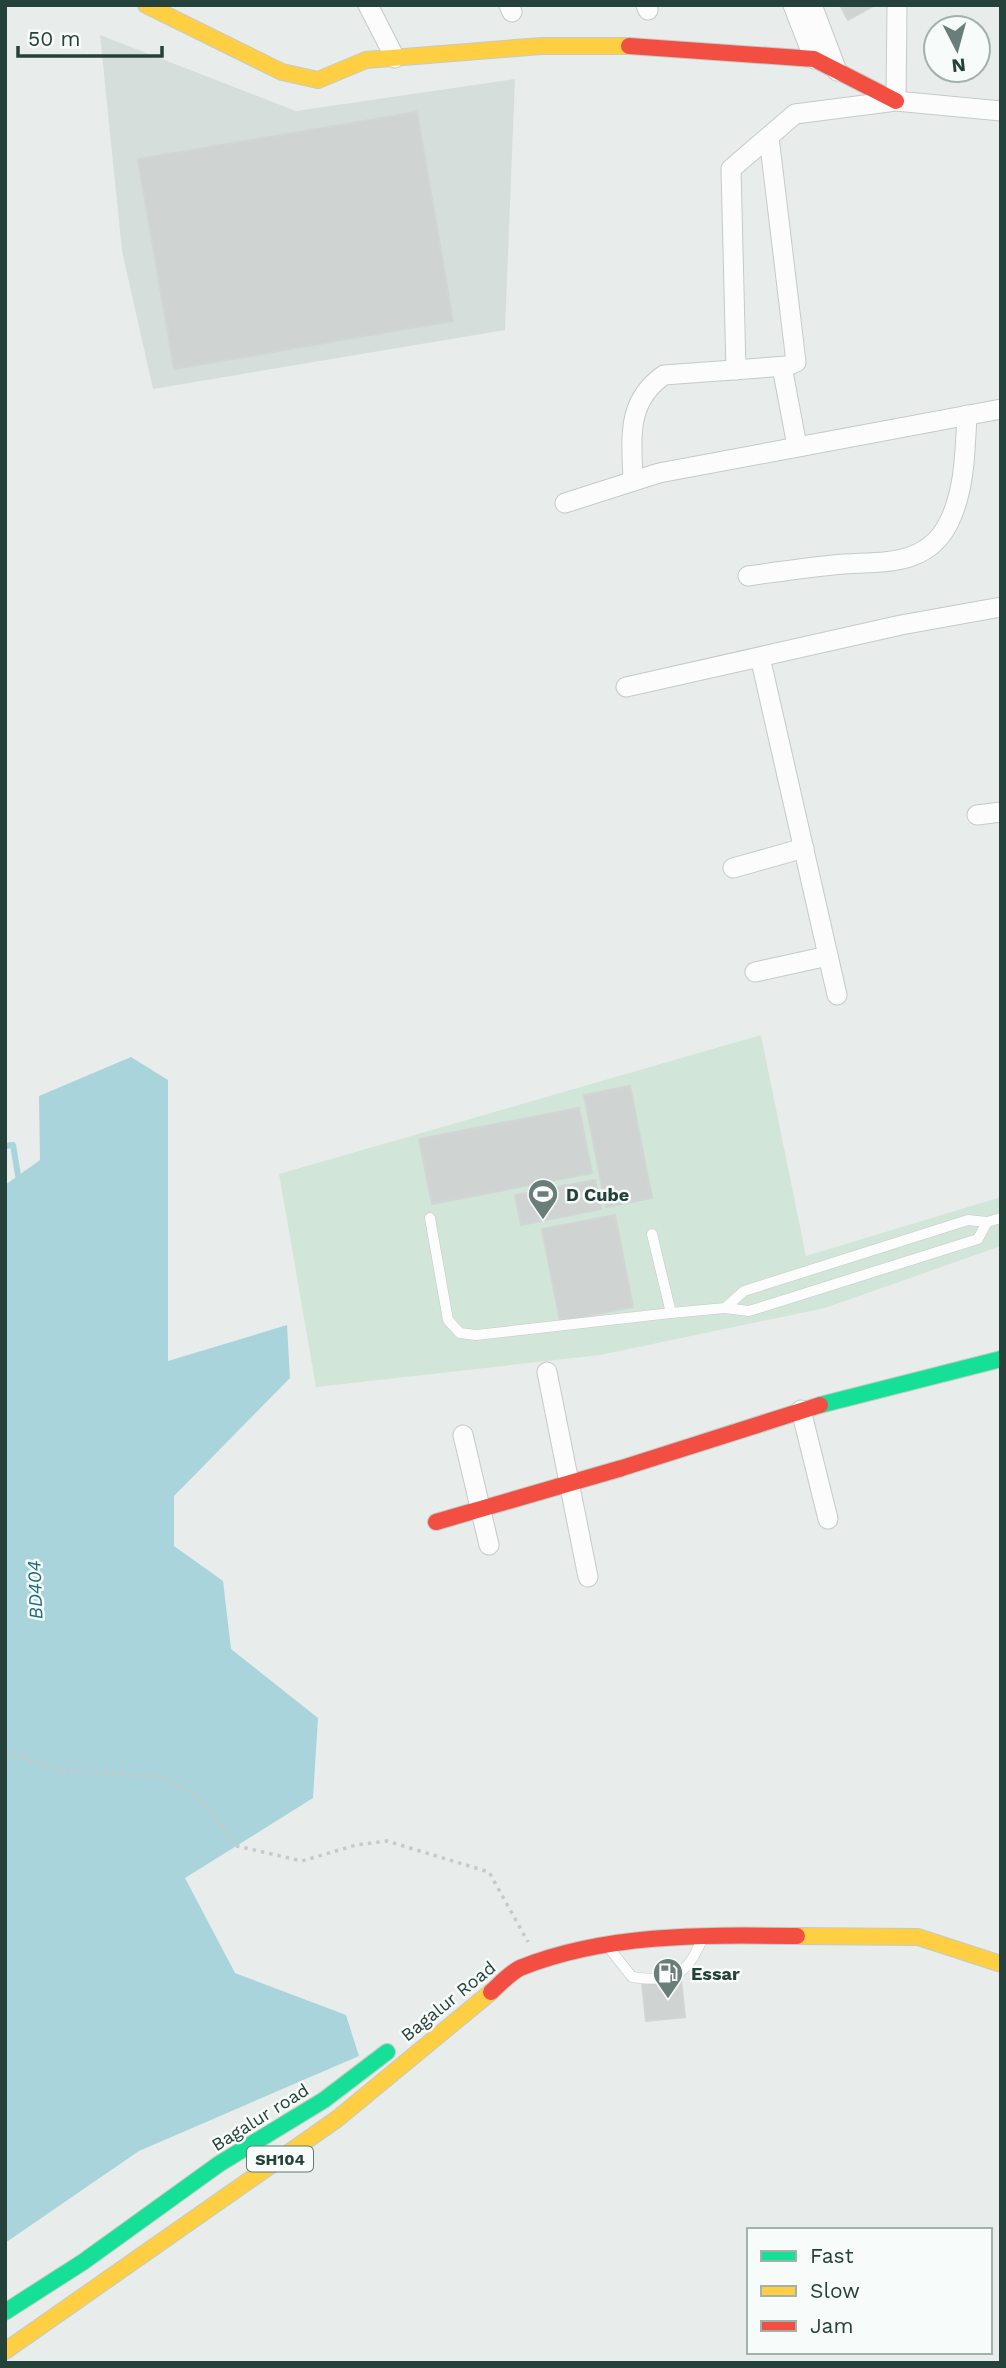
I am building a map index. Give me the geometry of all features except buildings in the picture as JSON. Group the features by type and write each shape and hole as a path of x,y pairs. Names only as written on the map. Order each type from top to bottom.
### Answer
{"main road":[{"path":"146,5 282,72 318,80 366,60 528,47 622,46 814,59 895,101"},
{"path":"436,1522 569,1484 801,1409 1001,1359"},
{"name":"Bagalur Road","path":"5,2351 337,2119 535,1956 576,1939 627,1931 751,1922 862,1922 932,1928 1001,1950"},
{"name":"Bagalur Road","path":"535,1956 607,1944 704,1935 918,1937 1001,1964"},
{"name":"Bagalur road","path":"445,2008 511,1958 535,1956"},
{"name":"Bagalur road","path":"5,2312 83,2262 219,2164 324,2100 401,2042"}],"street":[{"path":"368,5 395,58"},
{"path":"793,5 814,59"},
{"path":"812,5 837,71"},
{"path":"895,101 897,5"},
{"path":"736,370 731,169 795,114 895,101 1001,110"},
{"path":"633,481 632,415 655,381 664,375 788,366 796,362 769,137"},
{"path":"788,366 783,372 797,446"},
{"path":"565,503 633,481 797,446 1001,409"},
{"path":"748,576 835,564 893,563 940,537 950,522 959,496 967,415"},
{"path":"626,687 1001,607"},
{"path":"760,657 837,995"},
{"path":"977,815 1001,812"},
{"path":"733,868 804,848"},
{"path":"755,972 828,956"},
{"path":"547,1372 588,1577"},
{"path":"801,1409 828,1518"},
{"path":"463,1436 478,1509 489,1545"}],"lane":[{"path":"430,1218 448,1320 460,1334 476,1335 725,1308 749,1311 978,1239 987,1222"},
{"path":"725,1308 744,1291 968,1220 987,1222 1001,1218"},
{"path":"652,1234 671,1313"},
{"path":"607,1944 619,1965 632,1977 652,1980 669,1978 684,1971 704,1935"}],"path":[{"path":"5,1752 63,1771 163,1777 204,1801 237,1846 302,1861 356,1845 387,1842 489,1872 535,1956"}],"shaded area":[{"path":"100,35 296,111 515,79 505,330 153,389 122,251"}],"green space":[{"name":"D Cube","path":"761,1035 806,1256 1001,1197 1001,1246 825,1308 600,1355 316,1387 279,1174"}],"water":[{"path":"131,1057 168,1080 168,1361 287,1325 290,1378 174,1496 174,1546 223,1581 231,1649 318,1718 313,1798 185,1878 235,1973 346,2015 359,2056 139,2151 5,2243 5,1185 40,1160 39,1096"}],"waterway":[{"name":"BD404","path":"5,1146 13,1145 19,1181"}],"traffic: fast":[{"path":"820,1405 1001,1359"},
{"path":"5,2312 83,2262 219,2164 324,2100 387,2052"}],"traffic: slow":[{"path":"146,5 282,72 318,80 366,60 541,46 629,46"},
{"path":"797,1936 918,1937 1001,1964"},
{"path":"5,2351 337,2119 491,1992"}],"traffic: jam":[{"path":"629,46 814,59 896,101"},
{"path":"436,1522 622,1468 820,1405"},
{"path":"491,1992 520,1968 587,1948 657,1938 797,1936"}],"place":[{"name":"D Cube","path":"543,1221"},
{"name":"Essar","path":"668,2000"}]}
